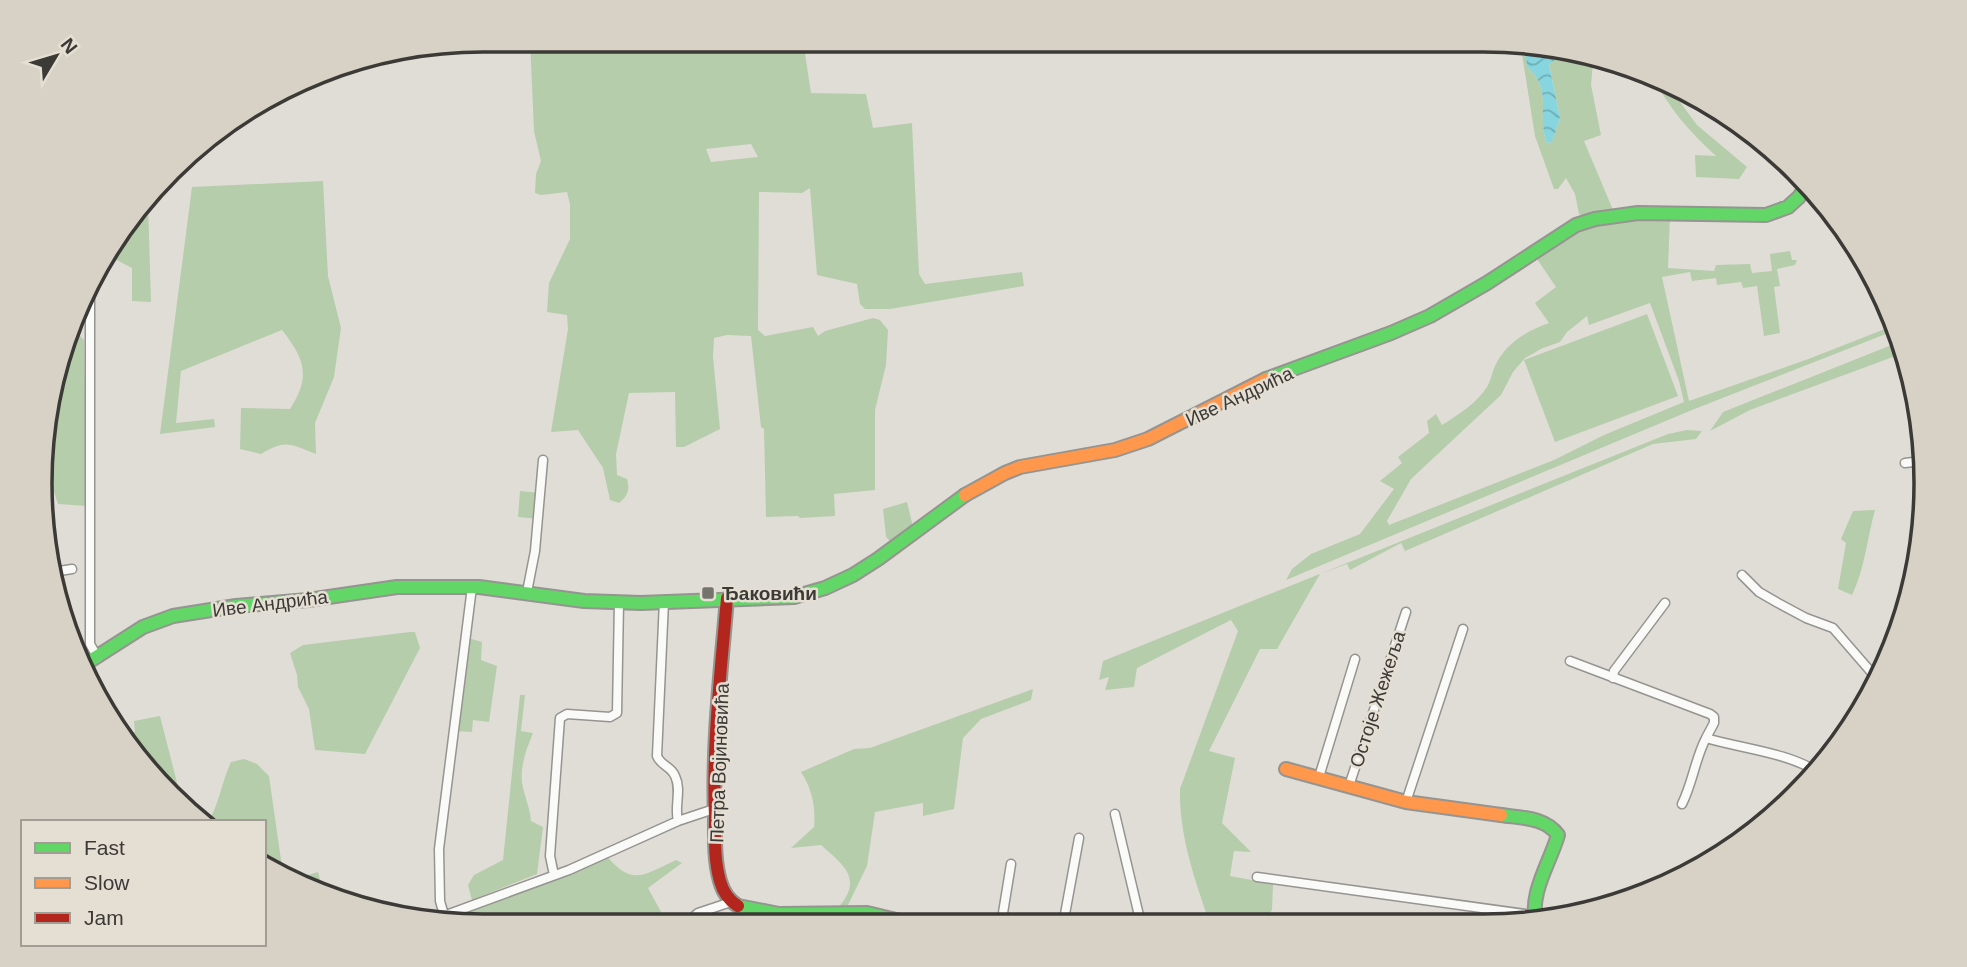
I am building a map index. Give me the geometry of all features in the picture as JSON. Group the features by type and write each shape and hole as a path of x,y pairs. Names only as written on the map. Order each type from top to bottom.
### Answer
{"street":[{"name":"Иве Андрића","path":"91,661 143,627 173,616 397,587 472,587 559,598 640,603 794,597 835,586 872,565 950,504 987,481 1021,467 1110,451 1144,440 1258,383 1410,325 1438,312 1512,268 1577,223 1594,218 1638,215 1762,216 1787,208 1802,193"},
{"path":"90,308 90,644 98,658"},
{"path":"527,592 535,551 543,460"},
{"path":"1905,463 1914,462"},
{"path":"62,571 72,569"},
{"path":"1742,575 1759,592 1806,618 1833,628 1871,672"},
{"path":"441,912 439,849 472,587"},
{"name":"Петра Војиновића","path":"727,598 714,808 717,867 722,888 730,902"},
{"path":"664,601 657,756 661,764 676,776 678,821"},
{"path":"554,875 550,856 560,719 567,714 610,717 617,713 619,602"},
{"path":"1612,677 1665,603"},
{"name":"Остоје Жежеља","path":"1349,786 1406,612"},
{"path":"1406,802 1463,629"},
{"name":"Остоје Жежеља","path":"1319,777 1356,659"},
{"path":"1570,661 1712,715 1714,723 1698,753 1693,780 1682,804"},
{"path":"1706,738 1809,766"},
{"name":"Остоје Жежеља","path":"1286,769 1406,802 1508,815 1540,821 1553,828 1558,835 1538,889 1535,912"},
{"path":"448,913 554,875 714,808"},
{"path":"1115,814 1139,914"},
{"path":"1065,914 1079,838"},
{"path":"1003,914 1011,864"},
{"path":"1257,877 1501,914"},
{"path":"697,914 730,902 750,909 787,914"}],"green space":[{"path":"531,53 805,53 811,93 866,94 873,128 912,123 919,274 925,284 1022,272 1024,286 890,309 865,309 860,304 857,284 817,275 810,188 802,193 759,192 758,330 765,336 813,327 818,336 825,331 873,318 880,320 888,330 886,365 875,410 875,490 834,494 835,516 766,517 764,429 761,427 751,336 727,335 714,338 713,357 720,429 684,447 676,447 675,392 629,393 616,454 617,475 627,479 628,490 619,503 610,500 603,468 578,430 551,432 568,329 567,315 547,312 549,283 570,239 570,204 567,192 541,195 535,193 536,174 541,161 534,131","holes":["751,144 758,157 711,162 706,149"]},
{"path":"1522,54 1526,54 1527,67 1540,84 1547,143 1552,142 1560,118 1549,63 1556,59 1593,66 1591,85 1601,135 1584,141 1613,210 1583,216 1579,214 1575,194 1566,178 1558,189 1554,189 1535,136"},
{"path":"1662,91 1678,99 1697,125 1747,167 1739,179 1696,177 1695,155 1716,156 1697,138"},
{"path":"323,181 328,276 341,328 334,377 315,423 316,454 288,445 276,446 261,454 240,449 241,408 290,409 301,387 303,378 300,359 282,330 181,371 176,423 214,419 215,427 160,434 192,187"},
{"path":"148,213 151,302 132,301 132,268 115,259"},
{"path":"1670,216 1668,268 1714,271 1716,265 1750,264 1752,273 1772,271 1770,254 1790,251 1792,260 1797,260 1795,265 1777,269 1780,286 1774,287 1780,333 1764,336 1757,286 1743,288 1741,282 1717,285 1716,278 1692,281 1690,272 1662,277 1689,401 1886,329 1888,333 1692,410 1286,580 1292,569 1311,554 1360,534 1394,489 1380,481 1402,463 1398,457 1429,433 1427,421 1436,414 1442,425 1467,408 1487,387 1504,351 1524,334 1549,323 1535,303 1556,287 1535,256 1564,234 1589,222","holes":["1650,303 1684,402 1604,435 1554,460 1389,525 1387,521 1411,479 1501,395 1513,372 1525,358 1560,342 1567,332 1587,316 1589,325"]},
{"path":"1647,314 1678,396 1555,442 1524,360"},
{"path":"79,335 84,340 87,506 58,504 53,489 56,427 67,372"},
{"path":"1892,345 1895,356 1750,410 1710,431 1723,412"},
{"path":"1687,430 1702,431 1696,439 1653,444 1405,551 1401,543 1350,570 1347,564 1320,574 1277,649 1260,649 1209,751 1235,758 1222,823 1251,852 1234,851 1230,876 1273,884 1272,910 1269,914 1207,914 1185,841 1180,789 1238,631 1231,620 1137,668 1134,687 1105,690 1109,677 1099,680 1103,661 1668,434"},
{"path":"520,491 541,493 539,519 518,517"},
{"path":"907,502 913,527 892,543 886,537 883,509"},
{"path":"1875,510 1863,564 1852,595 1838,589 1846,543 1841,539 1853,511"},
{"path":"415,632 420,648 365,754 315,750 309,709 298,687 290,653 303,645"},
{"path":"468,638 482,642 481,660 497,666 489,722 473,720 472,732 455,731"},
{"path":"1033,689 1031,700 981,719 963,738 954,809 923,816 923,803 875,812 867,866 846,909 838,908 846,898 850,880 843,866 821,845 791,848 814,827 812,798 801,772 854,749 870,748"},
{"path":"520,695 525,695 521,731 533,733 523,763 522,782 531,821 543,827 537,874 472,900 468,885 474,875 503,860"},
{"path":"160,716 178,787 159,768 132,733 135,732 134,721"},
{"path":"244,759 257,764 269,776 282,864 266,856 266,820 215,820 211,817 231,762"},
{"path":"606,855 615,865 631,875 647,873 676,860 682,863 648,888 662,914 462,914"},
{"path":"318,872 321,883 319,882 306,876"}],"water":[{"path":"1526,54 1557,59 1549,64 1560,118 1552,142 1547,143 1544,133 1540,84 1527,67"}],"traffic: fast":[{"path":"1266,379 1430,316 1487,283 1576,225 1595,219 1638,213 1766,215 1788,207 1802,193"},
{"path":"91,660 143,627 173,616 397,587 479,587 584,601 641,603 794,597 825,588 853,575 965,495"},
{"path":"1501,815 1540,822 1558,835 1538,889 1535,912"},
{"path":"738,906 779,914"},
{"path":"779,914 871,914"}],"traffic: slow":[{"path":"965,495 1020,467 1115,450 1148,439 1266,379"},
{"path":"1286,769 1406,802 1501,815"}],"traffic: jam":[{"path":"727,598 716,735 715,849 723,889 738,906"}],"place":[{"name":"Ђаковићи","path":"708,593"}]}
